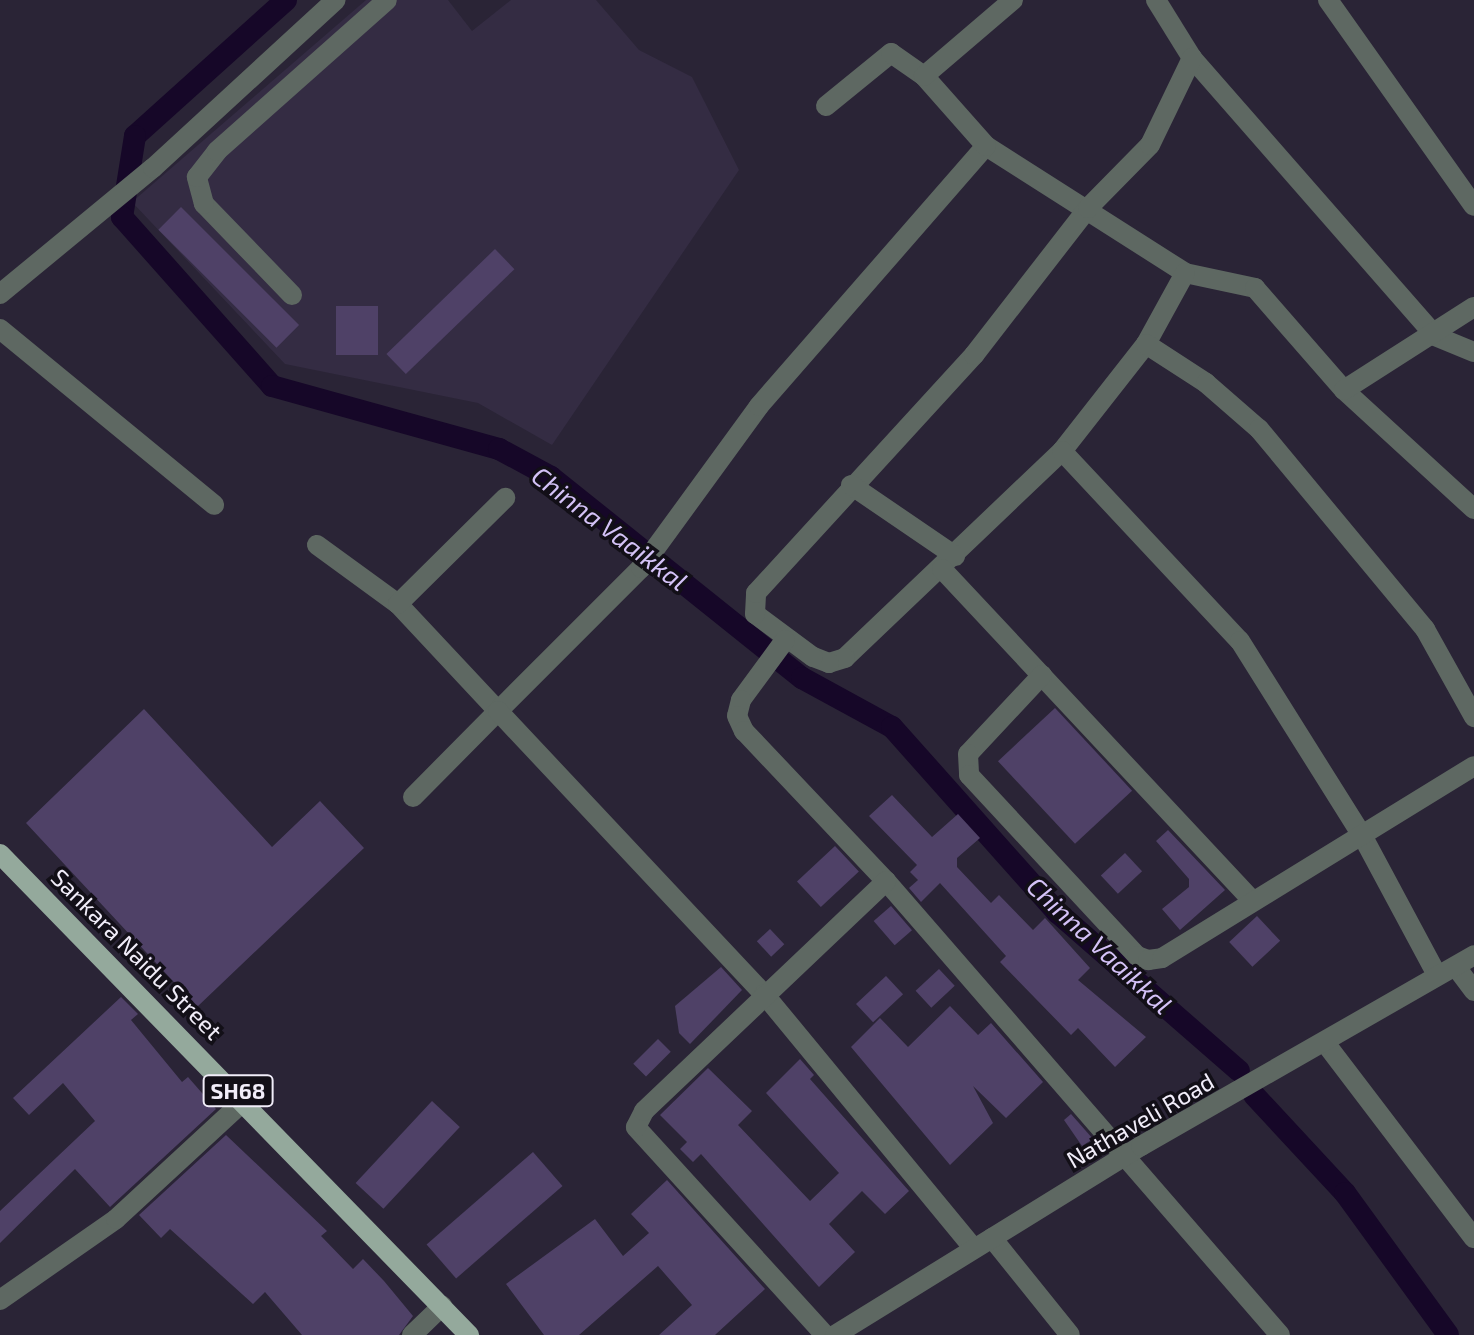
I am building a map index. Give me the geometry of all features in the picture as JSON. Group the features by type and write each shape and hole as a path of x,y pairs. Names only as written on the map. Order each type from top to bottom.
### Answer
{"main road":[{"name":"Sankara Naidu Street","path":"0,854 246,1099 469,1335"}],"street":[{"path":"0,294 153,168 336,0"},
{"path":"292,295 204,204 197,177 217,151 387,0"},
{"path":"924,76 1013,0"},
{"path":"1156,0 1192,58 1435,336 1474,352"},
{"path":"1328,0 1474,206"},
{"path":"826,106 891,53 924,76 986,146 1088,208 1185,273 1255,288 1344,390 1474,509"},
{"path":"1185,273 1146,344 1062,451 948,563 837,662 782,645 755,614 752,600 851,485 974,355 1088,208 1150,145 1192,58"},
{"path":"413,797 641,568 759,406 986,146"},
{"path":"1344,390 1435,336 1474,307"},
{"path":"0,329 214,505"},
{"path":"1146,344 1206,383 1259,429 1425,629 1474,717"},
{"path":"1062,451 1240,641 1447,971 1474,991"},
{"path":"851,485 948,563 1042,675 1252,900"},
{"path":"398,604 505,498"},
{"path":"317,545 398,604 764,994 983,1244 1070,1335"},
{"path":"782,645 741,700 737,716 744,731 886,881 1129,1155 1280,1335"},
{"path":"1042,675 968,754 969,775 1137,956 1162,958 1474,766"},
{"path":"825,1335 636,1127 644,1111 886,881"},
{"name":"Nathaveli Road","path":"845,1333 1129,1155 1326,1044 1474,955"},
{"path":"1326,1044 1474,1238"},
{"path":"1,1297 116,1219 246,1099"},
{"path":"412,1335 442,1306"}],"shaded area":[{"path":"366,0 448,0 472,31 511,0 596,0 639,50 692,77 739,170 552,445 478,403 285,364 132,202"}],"building":[{"path":"181,207 299,325 276,348 158,230"},
{"path":"495,249 514,269 406,374 386,354"},
{"path":"336,306 378,306 378,355 336,355"},
{"path":"1055,708 1132,791 1075,844 998,761"},
{"path":"144,709 272,847 320,801 364,848 197,1007 26,823"},
{"path":"892,795 932,837 958,814 980,838 957,858 957,867 991,903 999,895 1033,930 1045,918 1090,968 1078,980 1146,1037 1115,1067 1078,1028 1071,1035 1000,962 1006,956 940,883 921,902 909,888 918,880 910,872 917,865 869,816"},
{"path":"1168,830 1225,890 1180,930 1162,909 1189,887 1189,879 1156,841"},
{"path":"835,846 859,872 821,907 797,881"},
{"path":"1125,853 1142,871 1118,894 1101,876"},
{"path":"891,906 912,930 895,945 874,921"},
{"path":"1257,916 1280,941 1252,967 1229,942"},
{"path":"770,929 784,944 771,957 757,941"},
{"path":"721,967 742,990 690,1044 679,1033 675,1006"},
{"path":"939,969 955,986 931,1008 916,991"},
{"path":"886,976 903,994 873,1022 856,1004"},
{"path":"121,997 138,1014 131,1020 182,1082 188,1077 216,1109 110,1207 75,1169 0,1243 0,1211 95,1121 63,1083 29,1115 13,1098"},
{"path":"950,1006 978,1035 991,1023 1043,1082 1006,1118 973,1086 993,1123 950,1165 851,1047 880,1018 908,1047"},
{"path":"658,1039 671,1052 646,1076 633,1064"},
{"path":"800,1059 814,1075 810,1079 909,1191 885,1214 862,1191 829,1224 855,1252 819,1287 701,1154 693,1162 680,1149 687,1142 660,1115 708,1068 752,1111 738,1125 810,1201 839,1173 766,1093"},
{"path":"432,1101 460,1127 383,1209 356,1183"},
{"path":"1071,1114 1093,1139 1082,1146 1064,1120"},
{"path":"226,1135 327,1231 321,1236 353,1269 363,1259 384,1281 413,1316 399,1335 302,1335 265,1292 253,1304 170,1229 161,1238 139,1215"},
{"path":"533,1152 563,1186 456,1278 427,1245"},
{"path":"667,1180 765,1289 715,1335 659,1335 692,1305 658,1266 579,1335 544,1335 506,1284 595,1219 623,1256 649,1233 631,1214"}],"waterway":[{"name":"Chinna Vaaikkal","path":"286,0 135,136 122,217 272,386 499,449 551,477 802,678 892,727 1058,913 1239,1071"},
{"name":"Chinna Vaaikkal","path":"1254,1095 1345,1193 1448,1335"}]}
